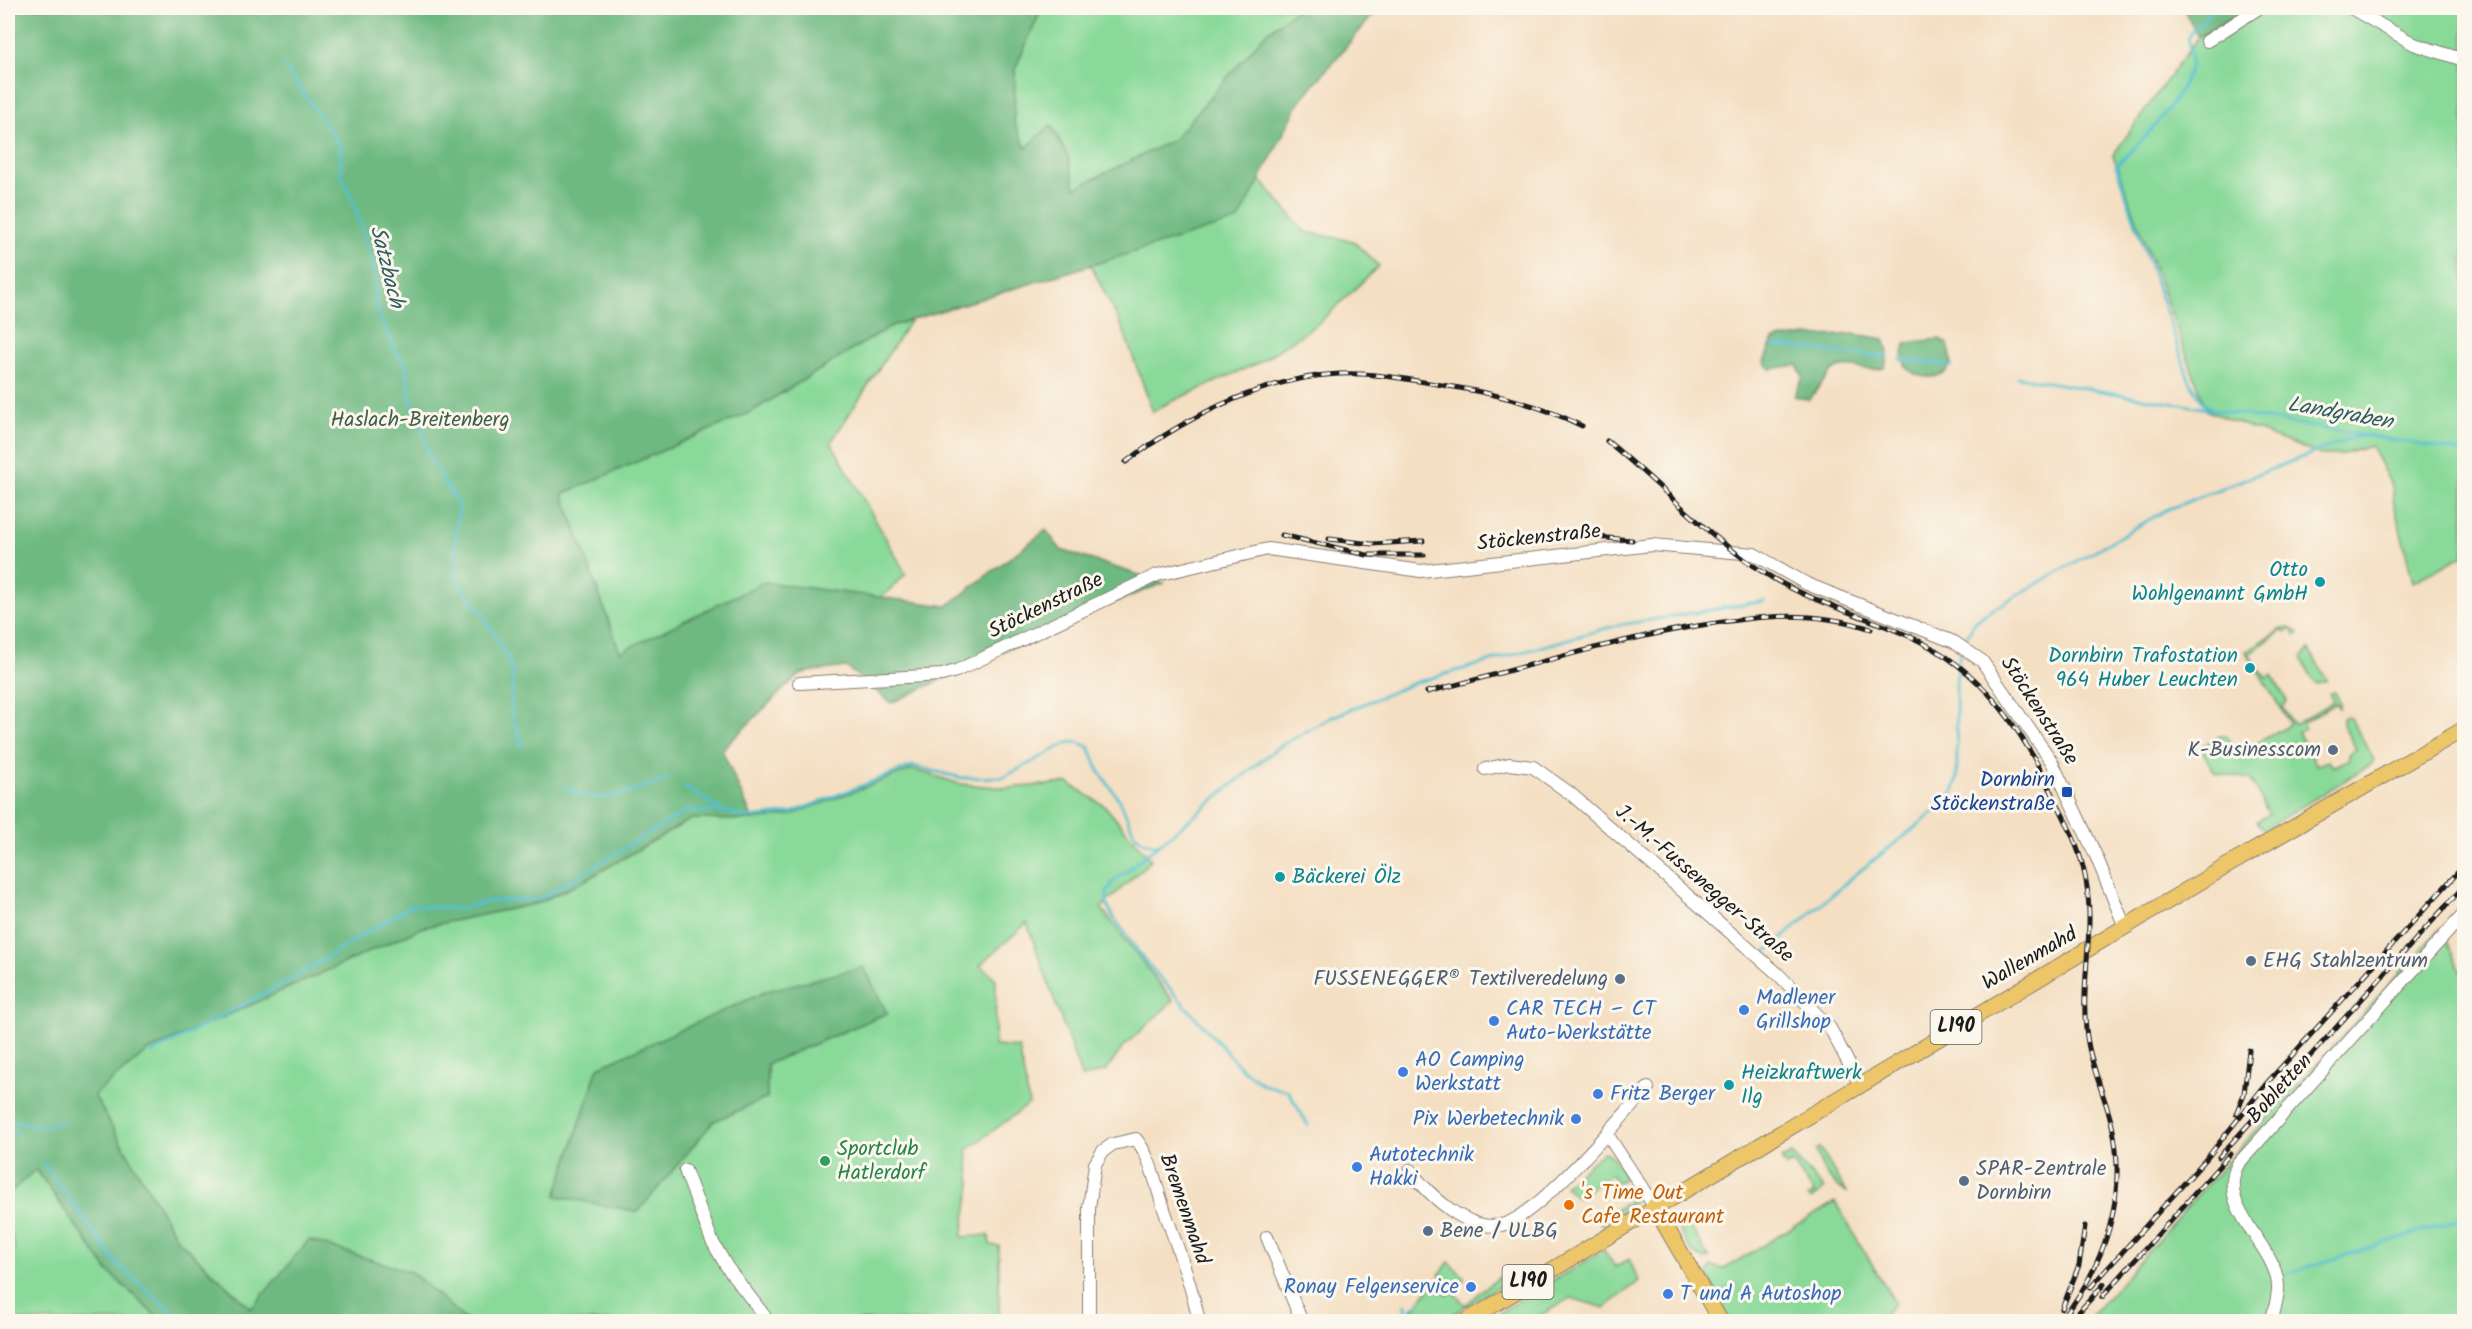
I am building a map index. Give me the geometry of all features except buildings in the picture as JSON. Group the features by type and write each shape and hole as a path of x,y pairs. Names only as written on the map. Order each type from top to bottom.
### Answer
{"main road":[{"name":"Wallenmahd","path":"1465,1322 1654,1206 2373,779 2464,729"},
{"path":"1654,1206 1721,1322"}],"street":[{"path":"2206,41 2259,8"},
{"path":"2351,8 2414,44 2464,60"},
{"name":"Stöckenstraße","path":"799,683 942,675 956,671 1157,575 1268,549 1421,571 1652,545 1754,554 1807,584 1954,642 1982,661 2052,762 2097,858 2125,927"},
{"name":"J.-M.-Fussenegger-Straße","path":"1485,769 1509,764 1533,767 1571,794 1778,974 1830,1028 1860,1085"},
{"name":"Bobletten","path":"2271,1322 2278,1284 2272,1267 2237,1204 2232,1189 2233,1173 2238,1164 2464,914"},
{"path":"1410,1170 1419,1181 1457,1214 1485,1226 1510,1223 1531,1209 1607,1134 1648,1088"},
{"path":"1607,1134 1654,1206"},
{"name":"Bremenmahd","path":"1089,1322 1089,1208 1095,1164 1103,1151 1113,1144 1136,1139 1143,1148 1195,1301 1199,1322"},
{"path":"685,1170 712,1241 727,1267 768,1322"},
{"path":"1267,1237 1302,1322"}],"green space":[{"name":"Haslach-Breitenberg","path":"8,8 1067,210 1096,179 1075,189 1068,157 1052,126 1026,149 1014,122 1015,69 1042,8 1299,8 1266,33 1204,114 1305,232 1353,241 1379,266 1319,323 1260,362 1153,412 1123,329 1090,264 976,220 831,442 906,574 881,598 832,654 793,681 757,711 193,1002 99,1090 148,1051 424,927 538,903 584,881 691,819 753,820 791,815 913,769 960,784 1008,788 1068,783 1105,806 1151,860 1101,908 1173,1001 1123,1047 1107,1070 1082,1078 1027,923 980,965 996,979 995,1046 1019,1048 1029,1104 967,1150 971,1185 962,1237 989,1235 990,1245 999,1246 999,1321 467,1321 411,1272 252,1309 177,1239 94,1096 8,1132","holes":["767,991 887,1013 767,1064 767,1098 714,1121"]},
{"name":"Haslach-Breitenberg","path":"8,8 1042,8 1015,69 1014,122 1026,148 1051,125 1068,157 1075,188 1173,140 1266,33 1299,8 1379,8 1300,101 1239,220 891,326 751,412 563,494 620,652 764,582 947,606 1046,530 1061,550 1164,583 1076,617 891,703 846,667 800,673 722,750 753,820 691,819 584,881 538,903 424,927 148,1051 94,1095 177,1239 251,1309 309,1240 411,1272 467,1321 161,1321 108,1271 36,1169 8,1194"},
{"path":"2183,8 2251,8 2198,37"},
{"path":"2251,8 2464,8 2464,555 2413,582 2393,499 2393,489 2371,446 2340,455 2321,455 2207,411 2113,155 2198,37"},
{"path":"1854,334 1884,339 1888,352 1885,367 1872,369 1840,367 1832,372 1809,400 1794,396 1803,377 1797,365 1770,369 1764,362 1773,340"},
{"path":"1939,339 1948,344 1951,356 1951,363 1947,371 1930,377 1920,376 1905,365 1903,355 1906,343"},
{"path":"2282,629 2291,629 2285,633 2283,630 2249,654 2266,678 2272,675 2287,701 2283,708 2294,725 2334,701 2330,693 2335,692 2340,702 2339,708 2336,703 2302,723 2305,728 2298,733 2317,765 2328,761 2334,767 2349,759 2348,754 2356,749 2343,724 2343,718 2347,717 2351,719 2374,760 2372,764 2263,830 2257,821 2269,814 2250,779 2215,773 2200,747 2220,736 2227,736 2238,754 2290,724 2246,651"},
{"path":"2309,650 2326,681 2316,684 2301,658"},
{"path":"2440,929 2464,978 2464,1321 2086,1322 2219,1171"},
{"path":"864,967 887,1013 767,1064 767,1098 714,1121 638,1212 556,1196 598,1067 767,991"},
{"path":"1820,1148 1846,1192 1831,1180 1823,1168 1816,1150"},
{"path":"1603,1152 1612,1155 1625,1178 1617,1183 1611,1174 1578,1198 1565,1186"},
{"path":"1792,1154 1824,1189 1811,1199 1808,1197 1814,1193 1793,1163 1786,1166 1781,1159"},
{"path":"35,1168 108,1271 161,1321 8,1321 8,1255 15,1248 8,1226 8,1194"},
{"path":"1631,1185 1635,1201 1602,1225 1599,1221 1630,1200 1623,1190"},
{"path":"1835,1202 1895,1303 1878,1321 1729,1321 1707,1273 1712,1266 1724,1269"},
{"path":"1677,1217 1687,1223 1709,1258 1703,1258 1693,1252 1675,1222"},
{"path":"1604,1250 1615,1267 1629,1259 1639,1281 1605,1308 1571,1298 1535,1318 1537,1321 1485,1321"},
{"path":"1449,1262 1465,1278 1456,1287 1459,1290 1455,1294 1465,1305 1499,1277 1504,1283 1442,1321 1404,1321 1434,1283 1448,1295 1455,1289 1439,1275"}],"waterway":[{"path":"2211,408 2203,402 2190,382 2116,166 2149,133 2169,108 2185,82 2190,68 2189,35 2214,8"},
{"name":"Satzbach","path":"284,66 341,147 341,174 355,206 374,270 377,310 396,352 406,364 410,400 421,418 427,453 459,506 455,546 458,583 480,610 509,659 513,679 511,709 522,746"},
{"path":"1773,345 1885,357"},
{"path":"1901,359 1952,366"},
{"name":"Landgraben","path":"2018,377 2464,452"},
{"path":"1963,642 1975,622 1988,612 2166,510 2349,439 2368,435"},
{"path":"1308,1125 1288,1091 1264,1085 1242,1069 1146,962 1113,917 1107,904 1107,893 1112,883 1277,748 1330,718 1414,683 1614,626 1764,601"},
{"path":"1766,952 1856,874 1941,807 1953,793 1957,779 1956,683 1960,652"},
{"path":"152,1053 290,980 412,905 460,909 489,901 540,899 686,811 723,811 749,818 791,813 913,766 962,778 1004,777 1067,743 1077,742 1089,747 1099,771 1120,801 1135,835 1144,842 1157,845"},
{"name":"Satzbach","path":"564,787 590,797 616,796 667,779"},
{"name":"Satzbach","path":"683,786 722,810"},
{"path":"8,1119 46,1127 62,1122"},
{"path":"9,1121 16,1132"},
{"path":"43,1163 117,1264 184,1322"},
{"path":"2286,1274 2464,1218"},
{"path":"1406,1304 1406,1314"},
{"path":"1401,1322 1415,1305"}],"railway":[{"path":"1126,462 1178,427 1237,398 1298,379 1330,375 1381,376 1478,392 1531,405 1582,426"},
{"path":"1607,441 1709,531 1774,579 1807,596 1911,637 1936,650 1959,666 1998,704 2043,774 2074,841 2083,867 2089,911 2085,1021 2090,1053 2112,1125 2117,1178 2109,1229 2100,1254 2089,1278 2060,1322"},
{"path":"1557,534 1632,540"},
{"path":"1282,535 1367,555 1424,555"},
{"path":"1329,539 1372,544 1423,541"},
{"path":"1427,692 1620,642 1732,621 1778,617 1824,618 1871,629"},
{"path":"2090,1288 2207,1158 2266,1084 2460,870"},
{"path":"2219,1157 2464,886"},
{"path":"2236,1114 2244,1094 2249,1050"},
{"path":"2102,1297 2230,1154"},
{"path":"2062,1309 2079,1265 2085,1226"},
{"path":"2070,1322 2104,1284"}],"place":[{"name":"Otto Wohlgenannt GmbH","path":"2320,582"},
{"name":"Dornbirn Trafostation 964 Huber Leuchten","path":"2250,668"},
{"name":"K-Businesscom","path":"2333,750"},
{"name":"Dornbirn Stöckenstraße","path":"2067,792"},
{"name":"Bäckerei Ölz","path":"1280,877"},
{"name":"EHG Stahlzentrum","path":"2251,961"},
{"name":"FUSSENEGGER® Textilveredelung","path":"1620,979"},
{"name":"Madlener Grillshop","path":"1744,1010"},
{"name":"CAR TECH – CT Auto-Werkstätte","path":"1494,1021"},
{"name":"AO Camping Werkstatt","path":"1403,1072"},
{"name":"Heizkraftwerk Ilg","path":"1729,1085"},
{"name":"Fritz Berger","path":"1598,1094"},
{"name":"Pix Werbetechnik","path":"1576,1119"},
{"name":"Sportclub Hatlerdorf","path":"825,1161"},
{"name":"Autotechnik Hakki","path":"1357,1167"},
{"name":"SPAR-Zentrale Dornbirn","path":"1964,1181"},
{"name":"'s Time Out Cafe Restaurant","path":"1569,1205"},
{"name":"Bene / ULBG","path":"1428,1231"},
{"name":"Ronay Felgenservice","path":"1471,1287"},
{"name":"T und A Autoshop","path":"1668,1294"}]}
